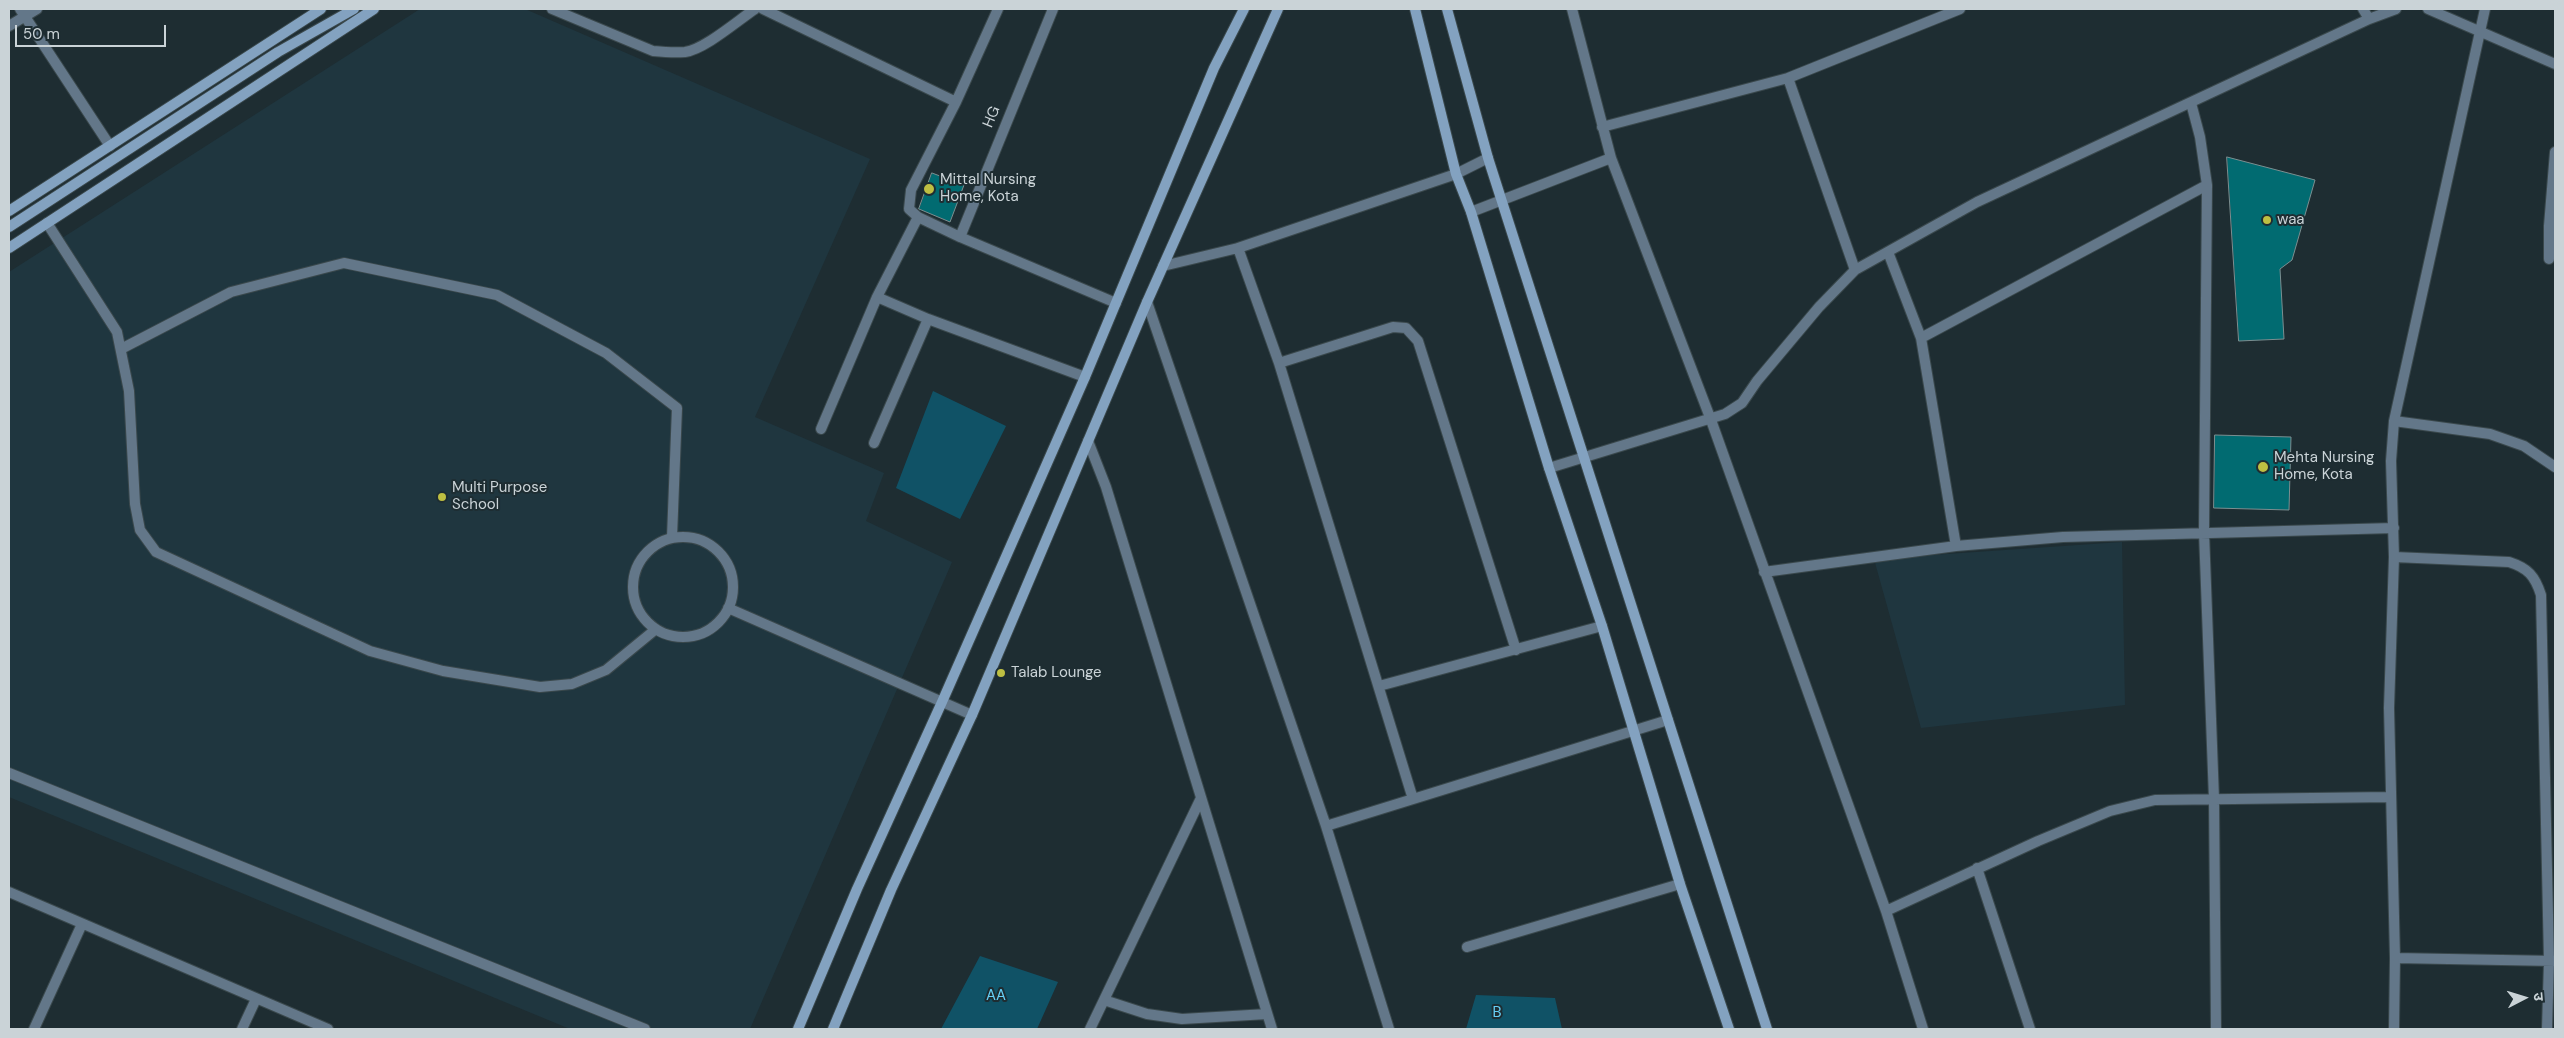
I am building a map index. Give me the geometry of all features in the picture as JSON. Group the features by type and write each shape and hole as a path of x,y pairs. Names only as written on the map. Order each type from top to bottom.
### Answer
{"street":[{"path":"9,26 22,12 37,9"},
{"path":"9,211 321,9"},
{"path":"9,227 278,52 354,9"},
{"path":"552,9 653,51 671,52 687,52 708,41 755,9"},
{"path":"763,9 956,102"},
{"path":"998,9 956,102 911,190 909,209 918,217 960,237 1116,303"},
{"name":"HG","path":"960,237 1053,9"},
{"path":"798,1029 857,889 942,702 1085,377 1214,68 1244,9"},
{"path":"833,1029 891,890 972,715 1147,302 1278,9"},
{"path":"1415,9 1456,174 1471,212 1549,468 1602,626 1680,884 1730,1029"},
{"path":"1447,9 1488,158 1767,1029"},
{"path":"1572,9 1611,158 1711,420 1886,911 1923,1029"},
{"path":"1602,127 1788,78 1960,9"},
{"path":"2363,9 2369,19"},
{"path":"1549,468 1584,459 1725,414 1742,403 1757,381 1819,307 1855,270 1977,202 2191,104 2369,19 2396,9"},
{"path":"2428,9 2555,64"},
{"path":"2394,1029 2395,958 2389,708 2394,557 2391,461 2394,421 2486,9"},
{"path":"9,248 369,10"},
{"path":"22,12 110,146"},
{"path":"1788,78 1855,270"},
{"path":"2191,104 2200,137 2207,185 2204,532 2214,799 2216,1029"},
{"path":"2549,259 2555,152"},
{"path":"1163,266 1238,248 1456,174 1488,158"},
{"path":"1471,212 1611,158"},
{"path":"1921,338 2207,185"},
{"path":"821,429 877,297 918,217"},
{"path":"47,223 117,332 129,391 135,504 140,530 156,552 370,651 443,671 540,687 572,684 606,670 656,629"},
{"path":"1238,248 1279,363 1414,799"},
{"path":"1888,252 1921,338 1956,546"},
{"path":"121,349 231,292 344,262 497,295 606,353 677,408 672,537"},
{"path":"877,297 928,320 1085,377"},
{"path":"1147,302 1326,826 1389,1029"},
{"path":"874,442 928,320"},
{"path":"1279,363 1393,327 1406,328 1418,341 1516,650"},
{"path":"2394,421 2490,434 2524,446 2555,467"},
{"path":"1088,441 1106,487 1272,1029"},
{"path":"1764,572 1956,546 2064,536 2394,528"},
{"path":"672,537 692,537 710,544 724,558 732,576 733,596 728,608 712,628 694,636 674,636 656,629 642,616 634,598 634,578 641,560 654,545 672,537"},
{"path":"2394,557 2509,562 2522,566 2535,578 2541,595 2552,961 2548,1029"},
{"path":"728,608 972,715"},
{"path":"1379,686 1602,626"},
{"path":"1326,826 1668,720"},
{"path":"9,773 645,1029"},
{"path":"1886,911 2038,840 2110,812 2155,800 2390,797"},
{"path":"1090,1029 1202,798"},
{"path":"1977,868 2030,1029"},
{"path":"1467,947 1680,884"},
{"path":"9,892 256,1000 328,1029"},
{"path":"34,1029 82,924"},
{"path":"2395,958 2552,961"},
{"path":"242,1029 256,1000"},
{"path":"1104,1000 1146,1014 1182,1019 1267,1014"}],"shaded area":[{"name":"Multi Purpose School","path":"420,9 525,9 870,159 755,417 884,473 866,521 952,562 750,1029 570,1029 9,797 9,272"},
{"path":"2122,542 2125,705 1921,728 1874,559"}],"green space":[{"path":"933,391 1006,426 960,519 896,488"},
{"name":"AA","path":"980,956 1058,982 1037,1029 941,1029"},
{"name":"B","path":"1476,995 1555,998 1562,1029 1466,1029"}],"building":[{"name":"waa","path":"2227,157 2315,180 2292,260 2280,269 2284,339 2239,341"},
{"path":"932,173 964,185 950,222 919,209"},
{"path":"2215,435 2291,437 2289,510 2214,508"}],"place":[{"name":"Mittal Nursing Home, Kota","path":"929,189"},
{"name":"waa","path":"2267,220"},
{"name":"Mehta Nursing Home, Kota","path":"2263,467"},
{"name":"Multi Purpose School","path":"442,497"},
{"name":"Talab Lounge","path":"1001,673"}]}
